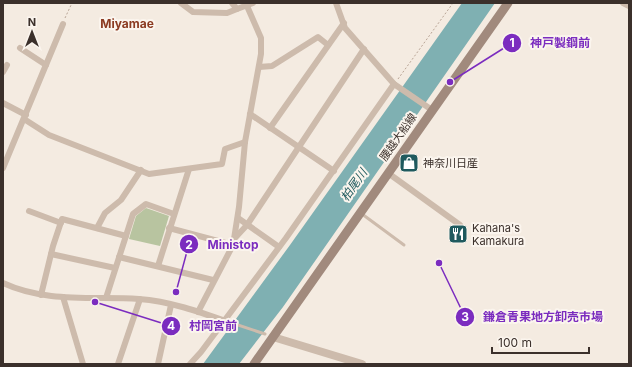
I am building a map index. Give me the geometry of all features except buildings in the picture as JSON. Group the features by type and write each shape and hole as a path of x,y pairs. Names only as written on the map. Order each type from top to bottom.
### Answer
{"main road":[{"name":"腰越大船線","path":"254,364 269,336 360,213 388,173 429,108 508,3"}],"street":[{"path":"180,3 193,12 227,13 253,3"},
{"path":"232,3 237,9"},
{"path":"336,3 344,24 364,49 396,85 429,108"},
{"path":"623,3 629,6"},
{"path":"234,242 238,218 244,142 259,67 261,38 246,6"},
{"path":"3,168 63,24"},
{"path":"270,128 344,24"},
{"path":"259,67 272,66 318,37 328,45"},
{"path":"20,48 46,65"},
{"path":"198,312 213,280 234,242 247,225 364,49"},
{"path":"3,72 7,65"},
{"path":"190,364 227,321 396,85"},
{"path":"3,104 25,117 49,135 149,174 222,164 225,149 244,142"},
{"path":"250,114 334,171"},
{"path":"158,266 189,169"},
{"path":"97,228 105,213 121,200 141,170"},
{"path":"388,173 460,225"},
{"path":"106,298 133,214 146,204 174,214"},
{"path":"29,211 61,223"},
{"path":"238,218 279,247"},
{"path":"41,295 62,219 126,236"},
{"path":"169,228 234,242"},
{"path":"52,254 115,268"},
{"path":"119,257 213,280"},
{"path":"3,283 22,291 41,295 140,299 171,305 227,321"},
{"path":"63,297 83,364"},
{"path":"118,364 140,299"},
{"path":"158,364 171,305"},
{"path":"269,336 362,364"}],"lane":[{"path":"360,213 404,245"},
{"path":"227,321 269,336"}],"path":[{"path":"63,24 72,3"},
{"path":"396,85 453,3"}],"green space":[{"path":"146,208 169,216 160,246 129,239 136,216"}],"water":[{"name":"柏尾川","path":"462,3 495,3 283,307 239,364 203,364 290,245"}],"place":[{"name":"神戸製鋼前","path":"450,82"},
{"name":"神奈川日産","path":"409,163"},
{"name":"Kahana's Kamakura","path":"458,234"},
{"name":"鎌倉青果地方卸売市場","path":"439,263"},
{"name":"Ministop","path":"176,292"},
{"name":"村岡宮前","path":"95,302"}],"district":[{"name":"Miyamae","path":"127,24"}]}
